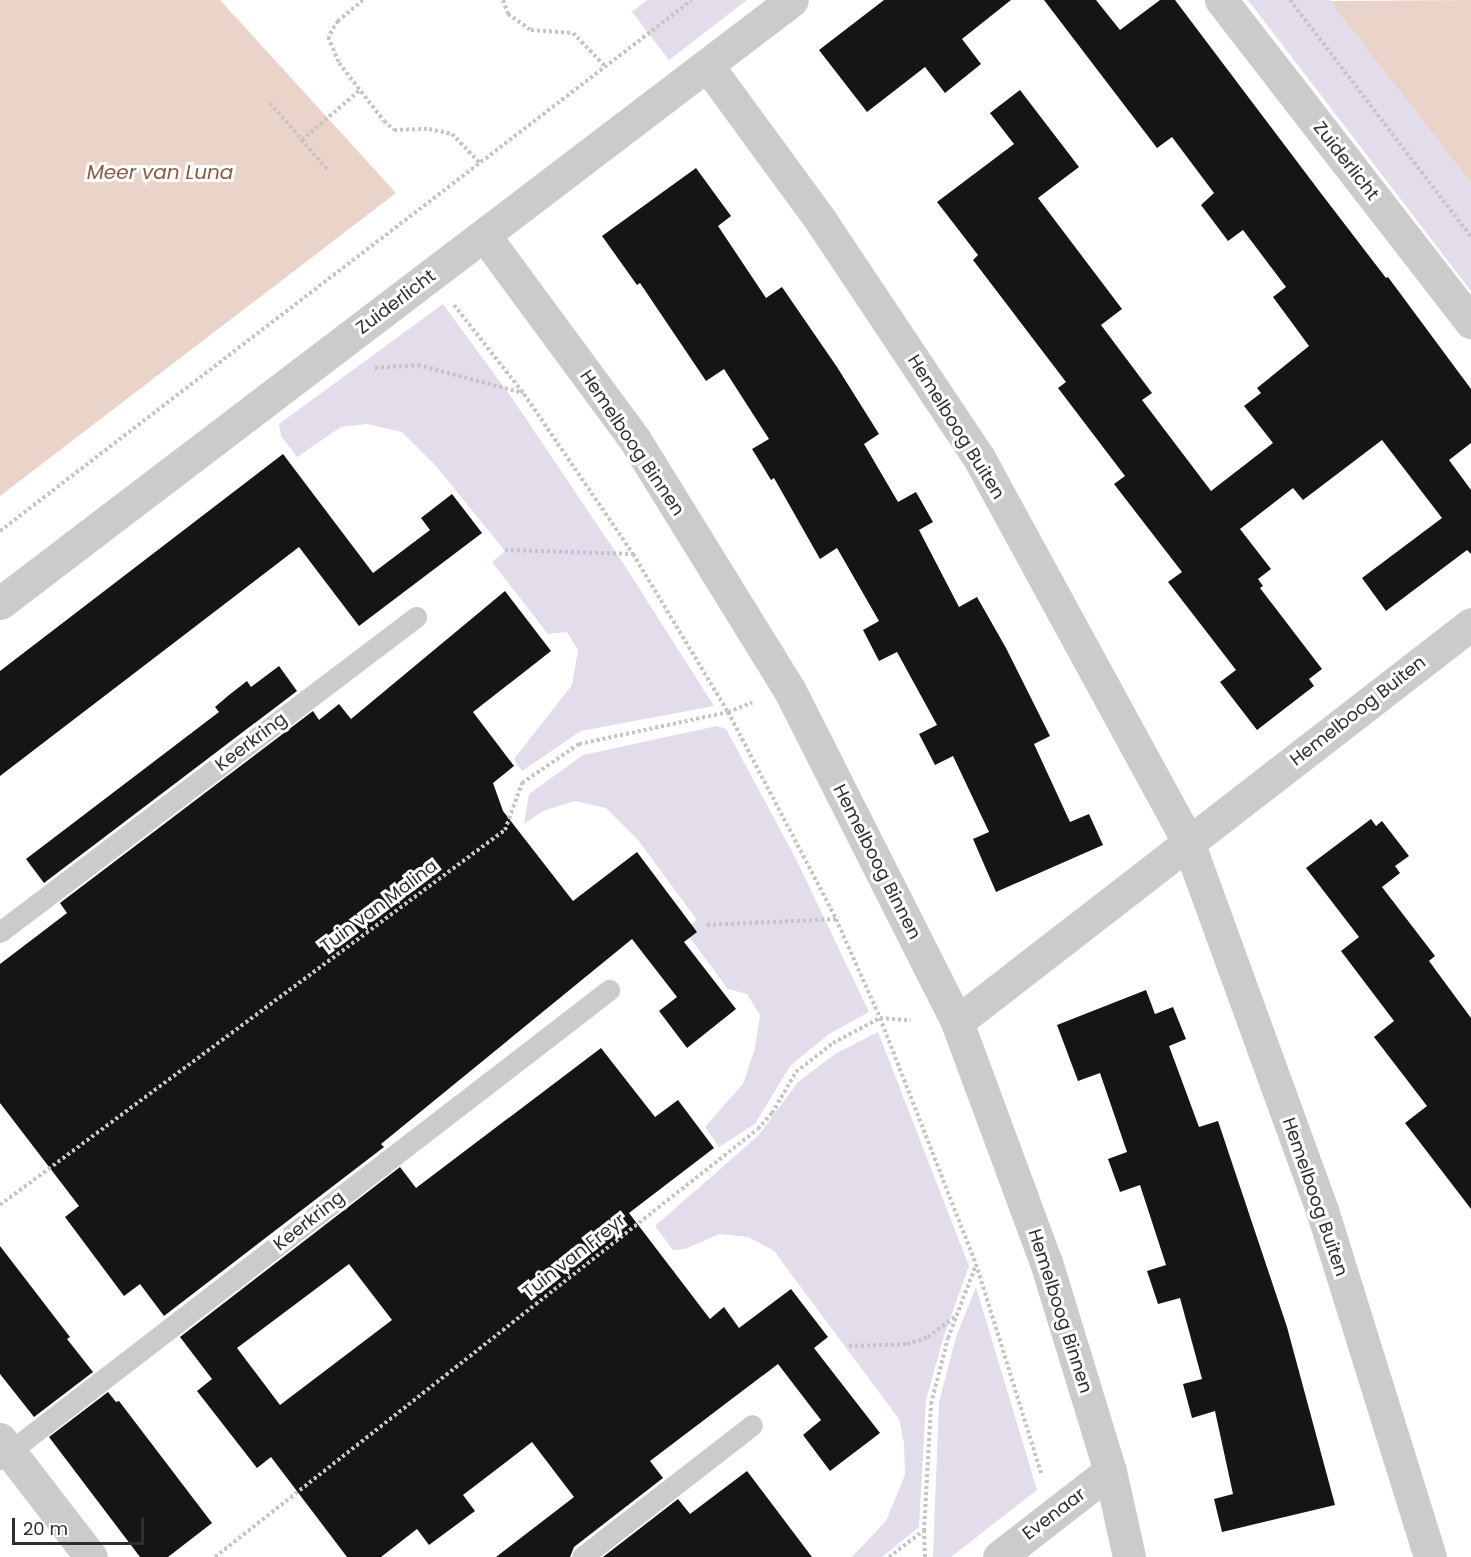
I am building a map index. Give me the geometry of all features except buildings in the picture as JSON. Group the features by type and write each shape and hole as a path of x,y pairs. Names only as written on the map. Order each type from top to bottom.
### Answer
{"street":[{"name":"Zuiderlicht","path":"0,603 792,0"},
{"name":"Zuiderlicht","path":"1221,0 1471,322"},
{"name":"Hemelboog Buiten","path":"707,65 821,221 979,458 1188,842 1322,1210 1430,1557"},
{"name":"Hemelboog Binnen","path":"484,235 635,440 789,689 957,1022 1046,1262 1110,1472 1129,1557"},
{"name":"Hemelboog Buiten","path":"957,1022 1471,624"},
{"name":"Keerkring","path":"3,1450 91,1557"},
{"name":"Evenaar","path":"999,1557 1110,1472"}],"lane":[{"name":"Keerkring","path":"0,932 416,617"},
{"name":"Keerkring","path":"3,1450 609,990"},
{"path":"582,1557 752,1425"}],"path":[{"path":"363,0 338,21 328,37 339,63 384,121 394,130 429,129 452,134 480,163"},
{"path":"503,0 508,14 531,30 573,33 605,66"},
{"path":"0,531 692,0"},
{"path":"1290,0 1471,237"},
{"path":"302,140 360,90"},
{"path":"270,103 327,169"},
{"path":"430,276 524,393 633,554 728,712 836,919 880,1018 976,1264 1054,1515"},
{"path":"370,368 418,365 524,393"},
{"path":"505,550 633,554"},
{"name":"Tuin van Malina","path":"0,1205 505,830 522,783 579,744 728,712 789,689"},
{"path":"707,925 836,919"},
{"path":"880,1018 957,1022"},
{"name":"Tuin van Freyr","path":"215,1557 758,1129 772,1113 796,1072 833,1043 880,1018"},
{"path":"925,1557 924,1531 931,1404 957,1315 976,1264"},
{"path":"849,1346 907,1344 928,1337 957,1315"},
{"path":"889,1557 924,1531"}],"shaded area":[{"path":"647,0 747,0 669,60 632,12"},
{"path":"1248,0 1330,0 1471,183 1471,291"},
{"path":"443,304 514,401 623,563 714,706 581,731 522,771 514,759 572,685 578,650 567,632 548,634 492,562 505,551 436,466 402,432 367,424 341,427 297,457 281,436 279,424"},
{"path":"717,726 726,729 796,859 869,1012 829,1034 790,1066 755,1124 719,1147 705,1127 743,1084 755,1048 760,1015 747,994 728,989 684,930 697,920 638,840 606,808 575,801 543,811 524,824 529,794 583,755"},
{"path":"878,1032 969,1266 944,1336 926,1400 919,1527 882,1557 852,1557 886,1521 905,1475 904,1443 899,1419 774,1251 748,1237 719,1234 685,1249 673,1250 655,1226 758,1136 798,1082 835,1054"},
{"path":"976,1287 1037,1490 951,1557 933,1557 939,1402 956,1337"}],"water":[{"name":"Meer van Luna","path":"0,0 220,0 396,193 0,496"},
{"path":"1471,0 1471,183 1330,1"}]}
